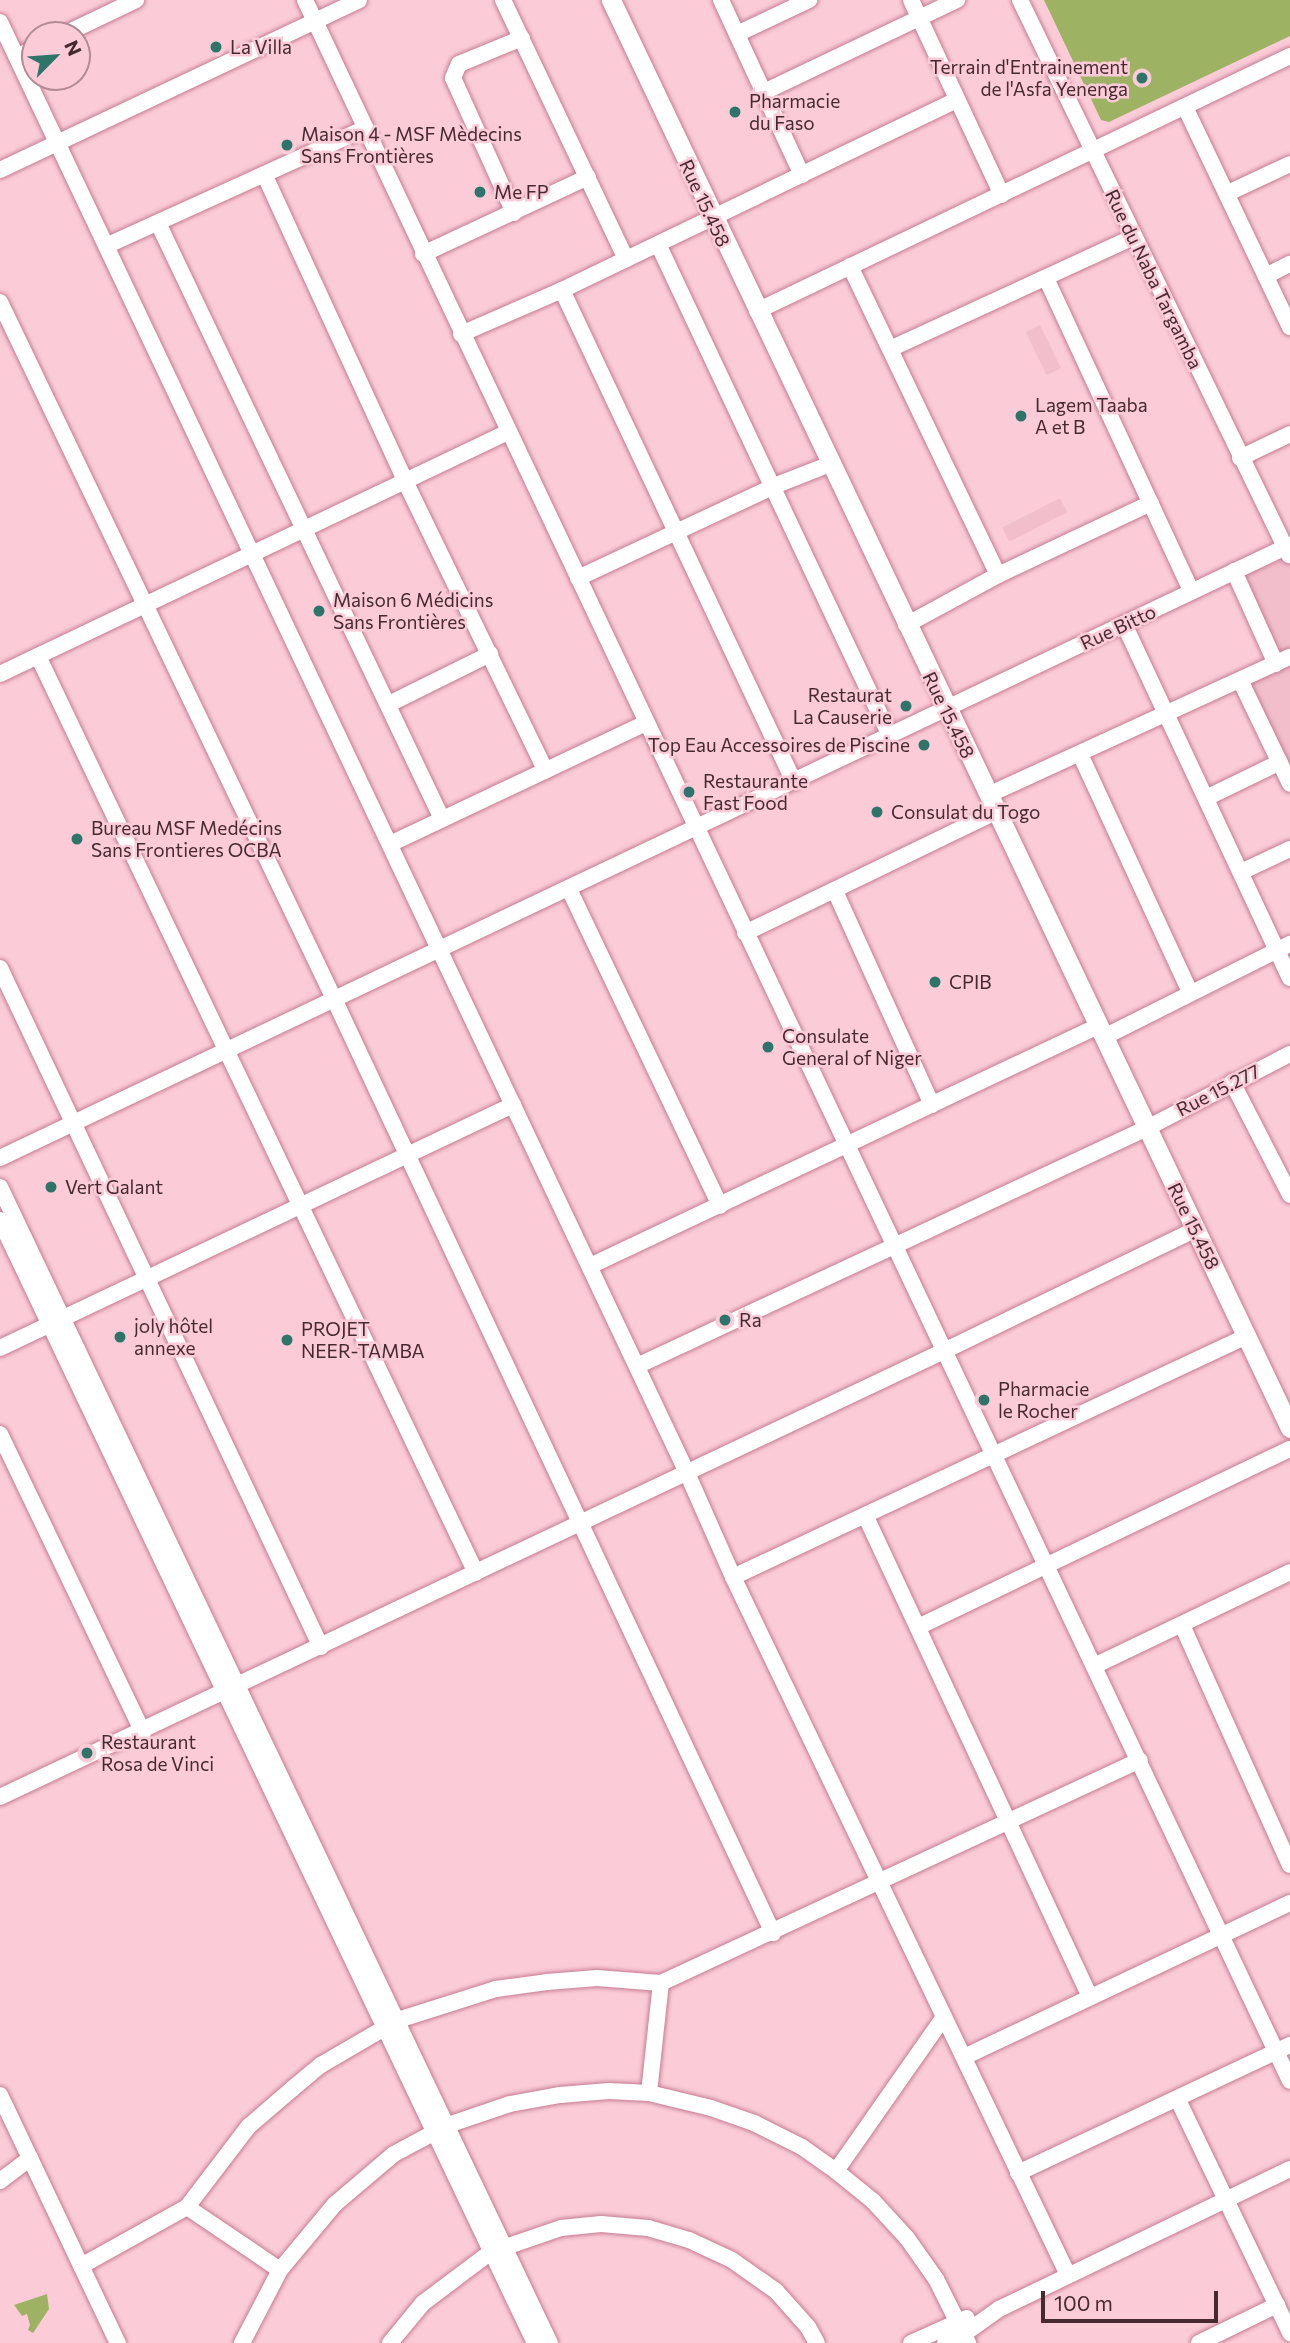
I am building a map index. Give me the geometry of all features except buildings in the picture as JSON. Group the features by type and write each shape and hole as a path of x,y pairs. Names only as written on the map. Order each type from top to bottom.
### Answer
{"main road":[{"name":"Rue 15.458","path":"611,0 712,218 1290,1428"}],"street":[{"path":"88,21 118,4 136,0"},
{"path":"305,0 1222,1936 1283,2048 1290,2081"},
{"path":"0,170 359,0"},
{"path":"503,0 626,259"},
{"path":"721,0 802,175"},
{"path":"737,34 809,0"},
{"path":"911,0 1002,195"},
{"path":"764,92 957,0"},
{"name":"Rue du Naba Targamba","path":"1020,0 1240,458 1288,550"},
{"path":"0,22 590,1266 733,1577 1068,2275"},
{"path":"514,213 453,78 459,64 522,37"},
{"path":"17,57 21,55"},
{"path":"757,311 1290,56"},
{"path":"461,334 562,290 957,100"},
{"path":"1185,107 1290,327"},
{"path":"108,245 366,128"},
{"path":"1228,193 1290,164"},
{"path":"265,176 405,481 546,771"},
{"path":"423,254 588,177"},
{"path":"158,223 442,819"},
{"path":"890,349 1134,237"},
{"path":"658,244 890,736"},
{"path":"1266,276 1290,264"},
{"path":"849,266 998,575"},
{"path":"1045,278 1192,592"},
{"path":"562,290 678,530 794,782"},
{"path":"0,302 407,1153 773,1934"},
{"path":"0,674 508,432"},
{"path":"1240,458 1290,434"},
{"path":"578,578 774,486 830,464"},
{"path":"906,625 998,575 1151,503"},
{"name":"Rue Bitto","path":"0,1158 335,1001 1234,571 1288,550"},
{"path":"745,933 835,891 1080,754 1283,660 1234,571"},
{"path":"1124,624 1241,872 1284,947 1290,978"},
{"path":"389,705 490,654"},
{"path":"38,656 476,1573"},
{"path":"1240,680 1290,785"},
{"path":"390,844 646,723"},
{"path":"1080,754 1190,992"},
{"path":"1206,798 1280,762"},
{"path":"1241,872 1290,849"},
{"path":"569,889 720,1206"},
{"path":"835,891 932,1105"},
{"path":"590,1266 932,1105 1190,992 1284,947"},
{"path":"0,968 321,1647"},
{"name":"Rue 15.277","path":"637,1366 1147,1128 1290,1054"},
{"path":"1232,1082 1284,1167 1290,1195"},
{"path":"0,1348 513,1105"},
{"path":"0,1187 56,1321 498,2249 535,2343"},
{"path":"0,1220 56,1321"},
{"path":"0,1797 143,1732 1196,1229"},
{"path":"733,1577 866,1517 993,1454 1247,1336"},
{"path":"0,1434 143,1732"},
{"path":"918,1627 1290,1449"},
{"path":"866,1517 1090,1997"},
{"path":"1094,1666 1290,1572"},
{"path":"1182,1625 1290,1865"},
{"path":"81,2266 187,2207 249,2126 321,2065 391,2024 496,1989 597,1978 661,1983 773,1934 1140,1760"},
{"path":"964,2057 1290,1903"},
{"path":"649,2093 661,1983"},
{"path":"836,2171 944,2017"},
{"path":"1018,2173 1178,2100 1283,2048"},
{"path":"242,2343 280,2270 335,2204 394,2154 441,2128 510,2105 560,2095 609,2091 649,2093 711,2108 754,2123 802,2147 873,2201 907,2238 936,2279 963,2333"},
{"path":"0,2095 118,2343"},
{"path":"1178,2100 1290,2333"},
{"path":"0,2181 30,2158"},
{"path":"945,2343 999,2309 1290,2169"},
{"path":"187,2207 280,2270"},
{"path":"390,2343 422,2303 498,2249 561,2228 601,2224 648,2228 689,2240 732,2260 776,2291 808,2327 817,2343"},
{"path":"498,2249 551,2343"},
{"path":"1199,2343 1277,2305"},
{"path":"911,2343 963,2333"}],"shaded area":[{"path":"1040,325 1061,368 1047,375 1026,332"},
{"path":"1060,498 1067,512 1009,542 1002,528"},
{"path":"1290,557 1290,776 1246,685 1282,668 1241,577"}],"green space":[{"name":"Terrain d'Entrainement de l'Asfa Yenenga","path":"1044,0 1290,0 1290,36 1109,122 1101,120"},
{"path":"47,2294 49,2309 33,2333 28,2330 30,2325 27,2314 22,2316 14,2305"}],"place":[{"name":"La Villa","path":"216,47"},
{"name":"Terrain d'Entrainement de l'Asfa Yenenga","path":"1142,78"},
{"name":"Pharmacie du Faso","path":"735,112"},
{"name":"Maison 4 - MSF Mèdecins Sans Frontières","path":"287,145"},
{"name":"Me FP","path":"480,192"},
{"name":"Lagem Taaba A et B","path":"1021,416"},
{"name":"Maison 6 Médicins Sans Frontières","path":"319,611"},
{"name":"Restaurat La Causerie","path":"906,706"},
{"name":"Top Eau Accessoires de Piscine","path":"924,745"},
{"name":"Restaurante Fast Food","path":"689,792"},
{"name":"Consulat du Togo","path":"877,812"},
{"name":"Bureau MSF Medécins Sans Frontieres OCBA","path":"77,839"},
{"name":"CPIB","path":"935,982"},
{"name":"Consulate General of Niger","path":"768,1047"},
{"name":"Vert Galant","path":"51,1187"},
{"name":"Ra","path":"725,1320"},
{"name":"joly hôtel annexe","path":"120,1337"},
{"name":"PROJET NEER-TAMBA","path":"287,1340"},
{"name":"Pharmacie le Rocher","path":"984,1400"},
{"name":"Restaurant Rosa de Vinci","path":"87,1753"}]}
